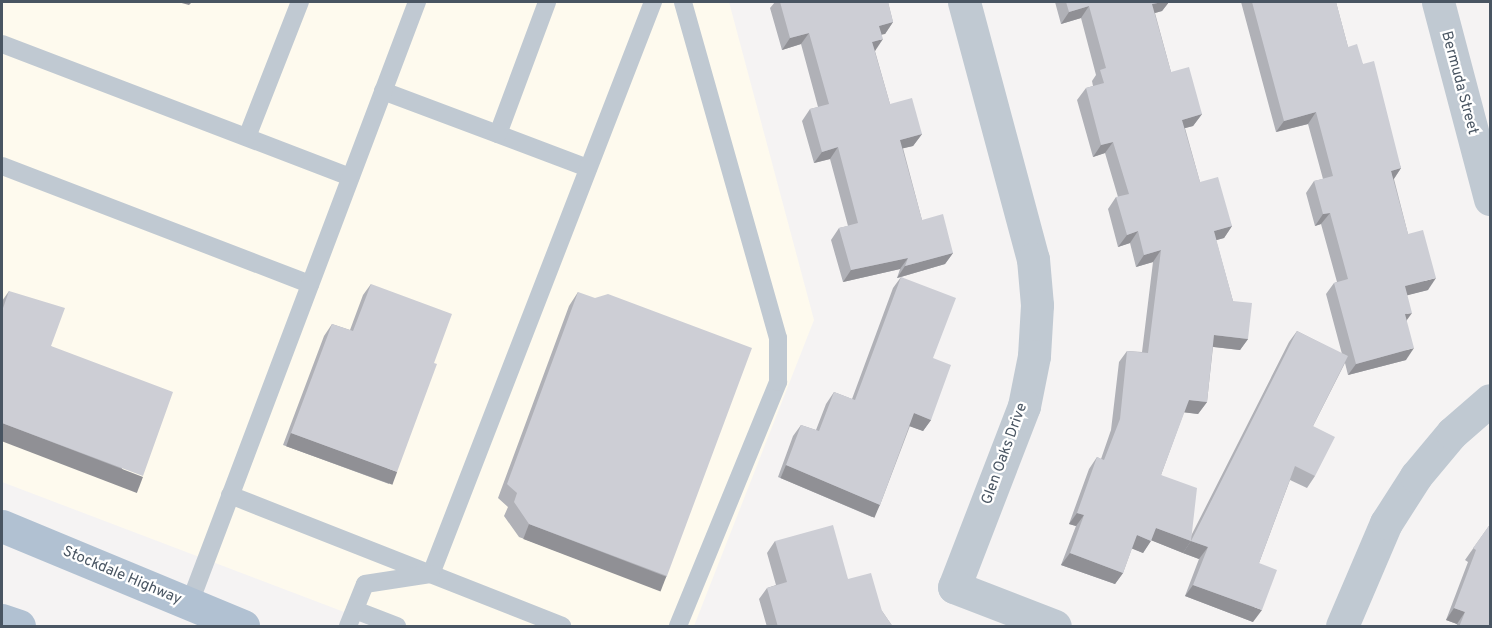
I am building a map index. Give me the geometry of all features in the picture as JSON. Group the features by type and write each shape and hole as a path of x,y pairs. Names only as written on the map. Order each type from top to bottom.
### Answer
{"main road":[{"name":"Stockdale Highway","path":"2,526 243,627"},
{"path":"2,620 19,627"}],"street":[{"name":"Glen Oaks Drive","path":"964,2 1033,259 1037,305 1034,356 1024,406 954,587 1055,627"},
{"name":"Bermuda Street","path":"1437,2 1491,199"},
{"path":"1342,627 1386,523 1416,476 1452,433 1491,400"}],"lane":[{"path":"247,137 300,2"},
{"path":"189,604 417,2"},
{"path":"498,134 547,2"},
{"path":"432,574 653,2"},
{"path":"678,627 778,382 778,338 682,2"},
{"path":"2,44 351,177"},
{"path":"383,91 588,168"},
{"path":"2,166 310,284"},
{"path":"230,495 562,627"},
{"path":"397,627 352,618 365,584 432,574"}],"shaded area":[{"path":"2,2 729,2 814,320 694,626 381,626 2,482"}],"building":[{"path":"780,2 888,2 893,22 879,26 883,39 872,42 890,104 912,98 922,134 900,140 922,220 943,214 953,253 905,266 908,258 851,270 839,228 858,223 838,147 822,152 810,109 829,104 809,33 790,38"},
{"path":"1066,2 1163,2 1152,4 1171,72 1189,67 1202,114 1182,120 1200,182 1218,177 1232,226 1214,231 1233,301 1252,303 1248,339 1214,335 1207,402 1189,400 1161,475 1197,488 1191,541 1156,528 1151,541 1137,535 1123,573 1070,553 1084,515 1077,513 1097,457 1104,460 1120,419 1127,351 1148,353 1161,250 1144,255 1138,231 1127,235 1116,197 1129,194 1113,142 1101,145 1086,88 1104,83 1100,70 1106,68 1089,6 1069,12"},
{"path":"1252,2 1336,2 1348,47 1357,44 1363,64 1374,61 1401,168 1391,171 1408,234 1423,230 1436,278 1405,286 1412,313 1405,314 1414,348 1356,364 1334,283 1348,279 1330,213 1323,214 1314,181 1333,176 1316,112 1284,121"},
{"path":"901,277 956,298 933,358 951,365 931,420 914,413 880,505 786,465 801,425 819,431 834,392 855,400"},
{"path":"371,284 452,314 434,363 437,364 397,472 291,433 332,324 353,331"},
{"path":"9,291 65,308 51,346 173,392 143,476 2,423 2,311"},
{"path":"578,292 595,298 608,294 752,348 667,576 529,524 514,502 517,493 507,484"},
{"path":"1297,331 1348,356 1313,426 1335,437 1315,476 1295,466 1259,563 1277,570 1262,610 1193,585 1208,547 1191,541"},
{"path":"1491,523 1491,627 1459,627 1465,612 1454,608 1476,550 1473,548"},
{"path":"833,525 848,579 871,573 882,611 893,627 778,627 767,588 787,582 775,541"}]}
